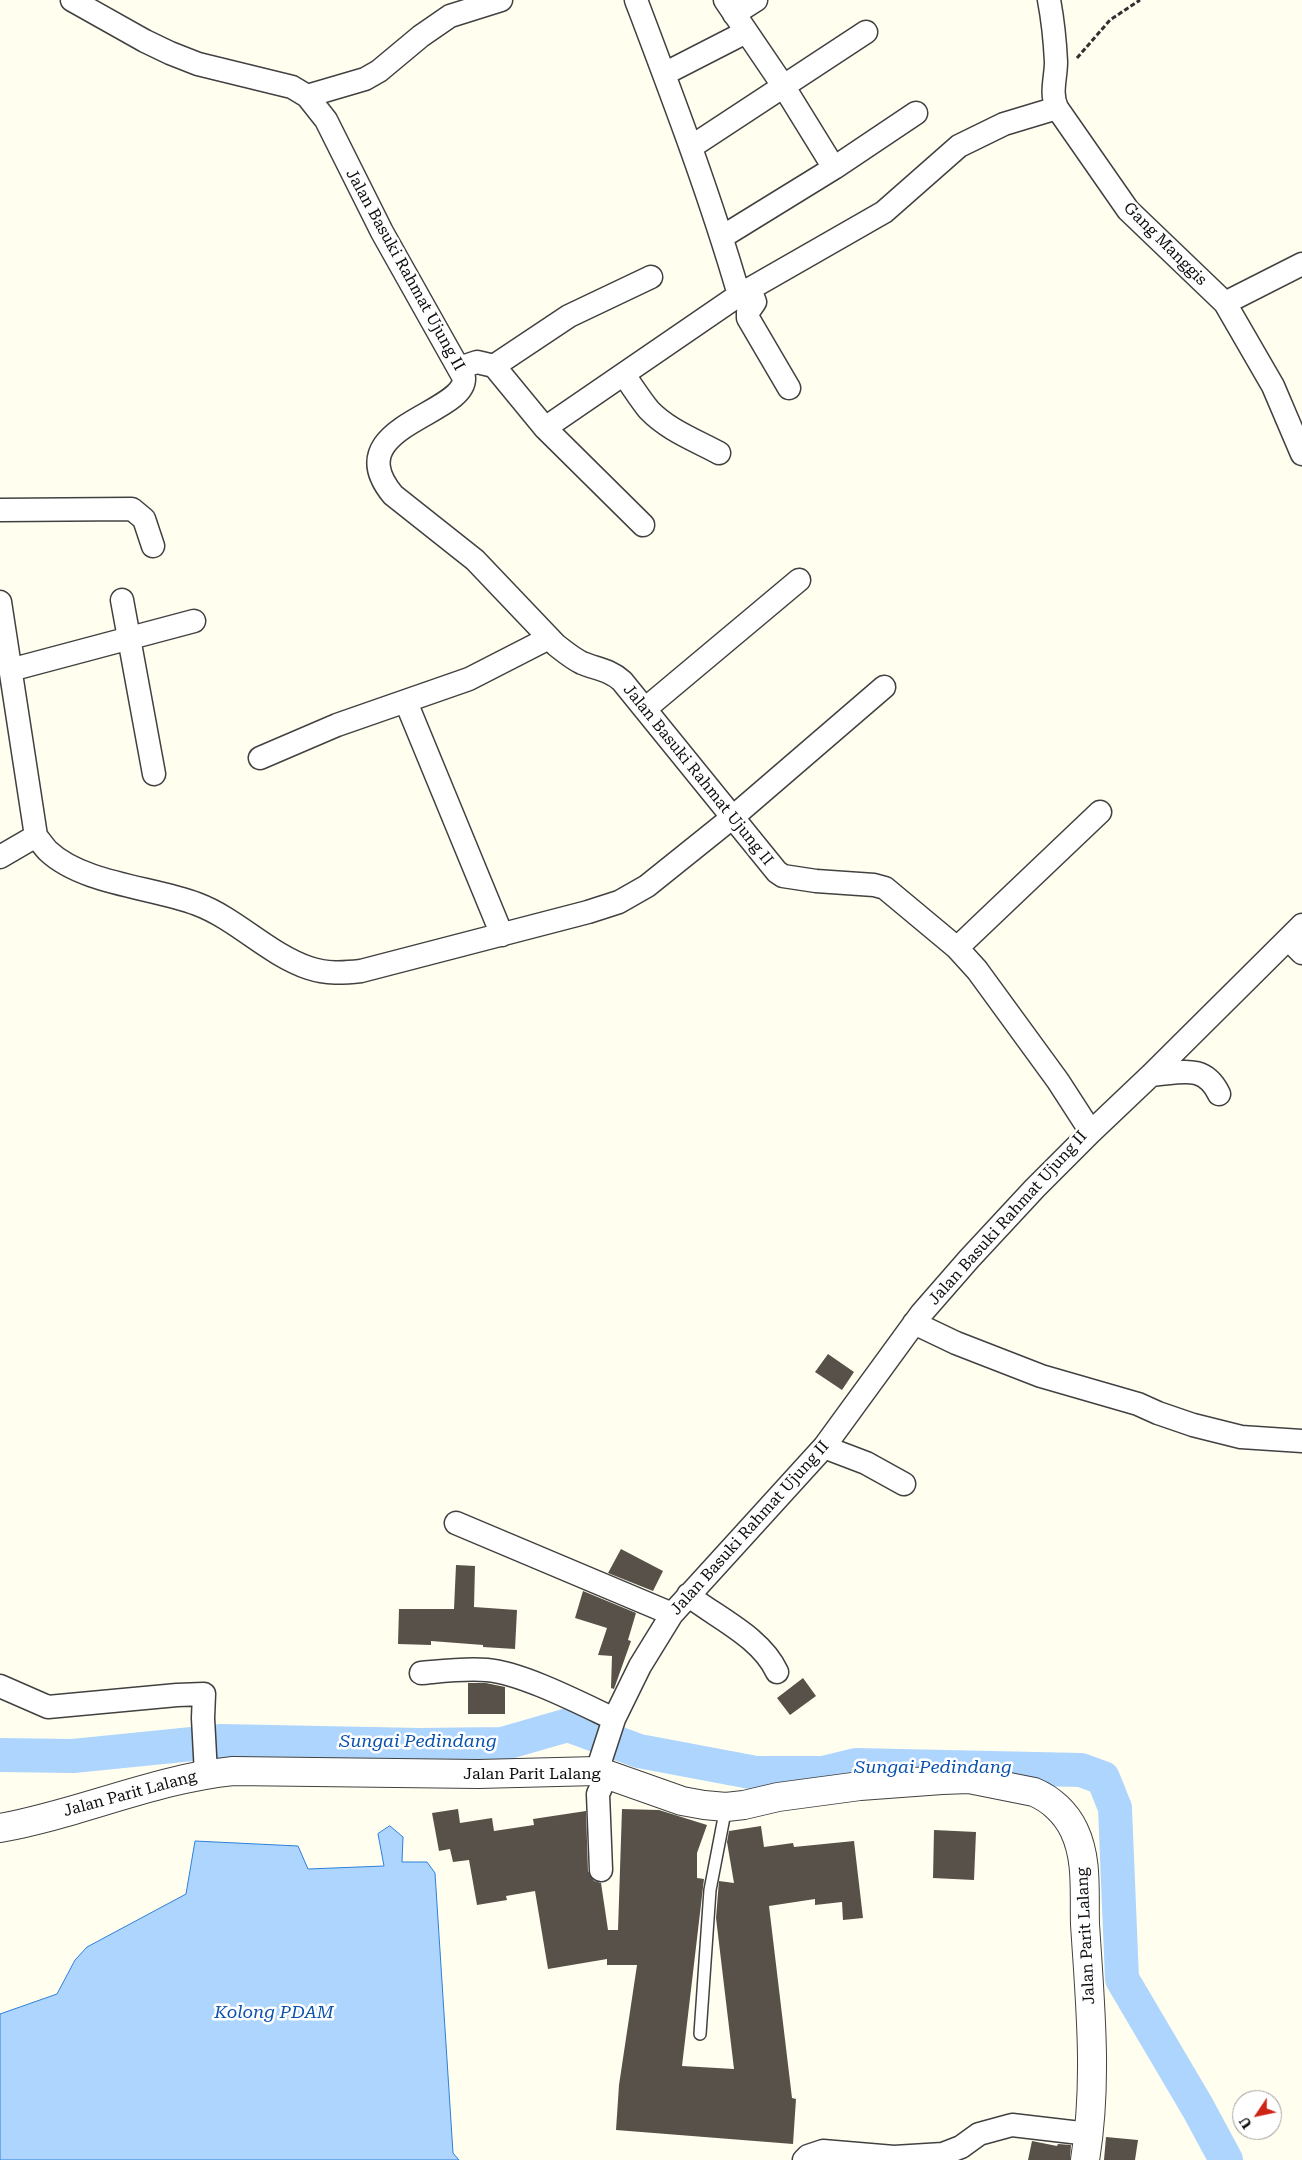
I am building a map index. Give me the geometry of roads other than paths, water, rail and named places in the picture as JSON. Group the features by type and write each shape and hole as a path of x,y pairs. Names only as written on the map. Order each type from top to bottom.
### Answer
{"street":[{"name":"Jalan Basuki Rahmat Ujung II","path":"72,0 145,42 170,53 198,64 292,87 307,96 326,120 382,232 459,368 464,381 461,388 428,413 400,430 384,444 380,457 382,478 393,495 474,560 549,638 570,657 615,674 630,689 777,872 799,878 874,885 885,888 957,948 977,970 1053,1073 1091,1132 1034,1188 969,1259 914,1323 824,1447 672,1614 640,1666 612,1722 603,1783 598,1794 601,1870"},
{"path":"307,96 364,80 379,71 421,36 450,16 501,0"},
{"path":"636,0 691,147 722,237 744,292 755,302 748,312 748,318 789,388"},
{"path":"664,74 756,0"},
{"name":"Gang Manggis","path":"1049,0 1054,25 1056,64 1052,97 1057,108 1128,210 1225,303 1273,386 1302,454"},
{"path":"735,15 784,87 834,168"},
{"path":"691,147 866,32"},
{"path":"545,428 744,292 884,212 959,146 1004,124 1057,108"},
{"path":"722,237 834,168 916,112"},
{"path":"1225,303 1302,264"},
{"path":"494,366 569,316 651,277"},
{"path":"459,368 477,362 494,366 545,428 644,525"},
{"path":"624,375 647,407 657,417 679,432 719,453"},
{"path":"0,510 132,509 144,519 153,546"},
{"path":"645,709 799,580"},
{"path":"122,600 154,774"},
{"path":"0,602 36,836 48,851 60,860 91,876 198,904 247,931 294,962 323,972 340,974 361,971 502,935 619,902 647,886 733,817 884,687"},
{"path":"10,670 194,622"},
{"path":"260,758 337,725 469,679 549,638"},
{"path":"406,702 502,935"},
{"path":"957,948 1100,812"},
{"path":"0,857 36,836"},
{"path":"1091,1132 1297,939"},
{"path":"1151,1075 1201,1073 1212,1080 1219,1094"},
{"path":"914,1323 956,1343 1041,1376 1138,1404 1193,1425 1241,1437 1302,1441"},
{"path":"824,1447 866,1463 904,1484"},
{"path":"456,1523 672,1614"},
{"path":"688,1595 736,1629 760,1649 773,1664 777,1672"},
{"path":"421,1673 463,1668 489,1670 526,1681 612,1722"},
{"path":"0,1686 37,1703 54,1708 177,1695 204,1694 203,1718 206,1765"},
{"name":"Jalan Parit Lalang","path":"0,1828 84,1808 206,1765 233,1770 478,1774 605,1764 682,1800 726,1807 778,1797 860,1786 969,1778 1034,1792 1044,1796 1061,1810 1075,1831 1085,1872 1085,1916 1093,2060 1087,2147"},
{"path":"804,2160 808,2156 823,2151 914,2158 943,2154 952,2152 979,2134 1012,2125 1087,2147"}],"lane":[{"path":"700,2034 710,1890 726,1807"}],"water":[{"name":"Kolong PDAM","path":"390,1826 403,1837 402,1862 427,1862 435,1873 453,2153 459,2160 0,2160 0,2014 57,1994 75,1960 87,1947 186,1894 195,1841 298,1846 308,1869 384,1866 378,1834"}],"waterway":[{"name":"Sungai Pedindang","path":"0,1755 73,1756 222,1741 419,1745 502,1744 568,1725 639,1751 756,1773 823,1773 856,1765 1081,1770 1103,1778 1115,1808 1122,1979 1198,2108 1226,2160"}]}
